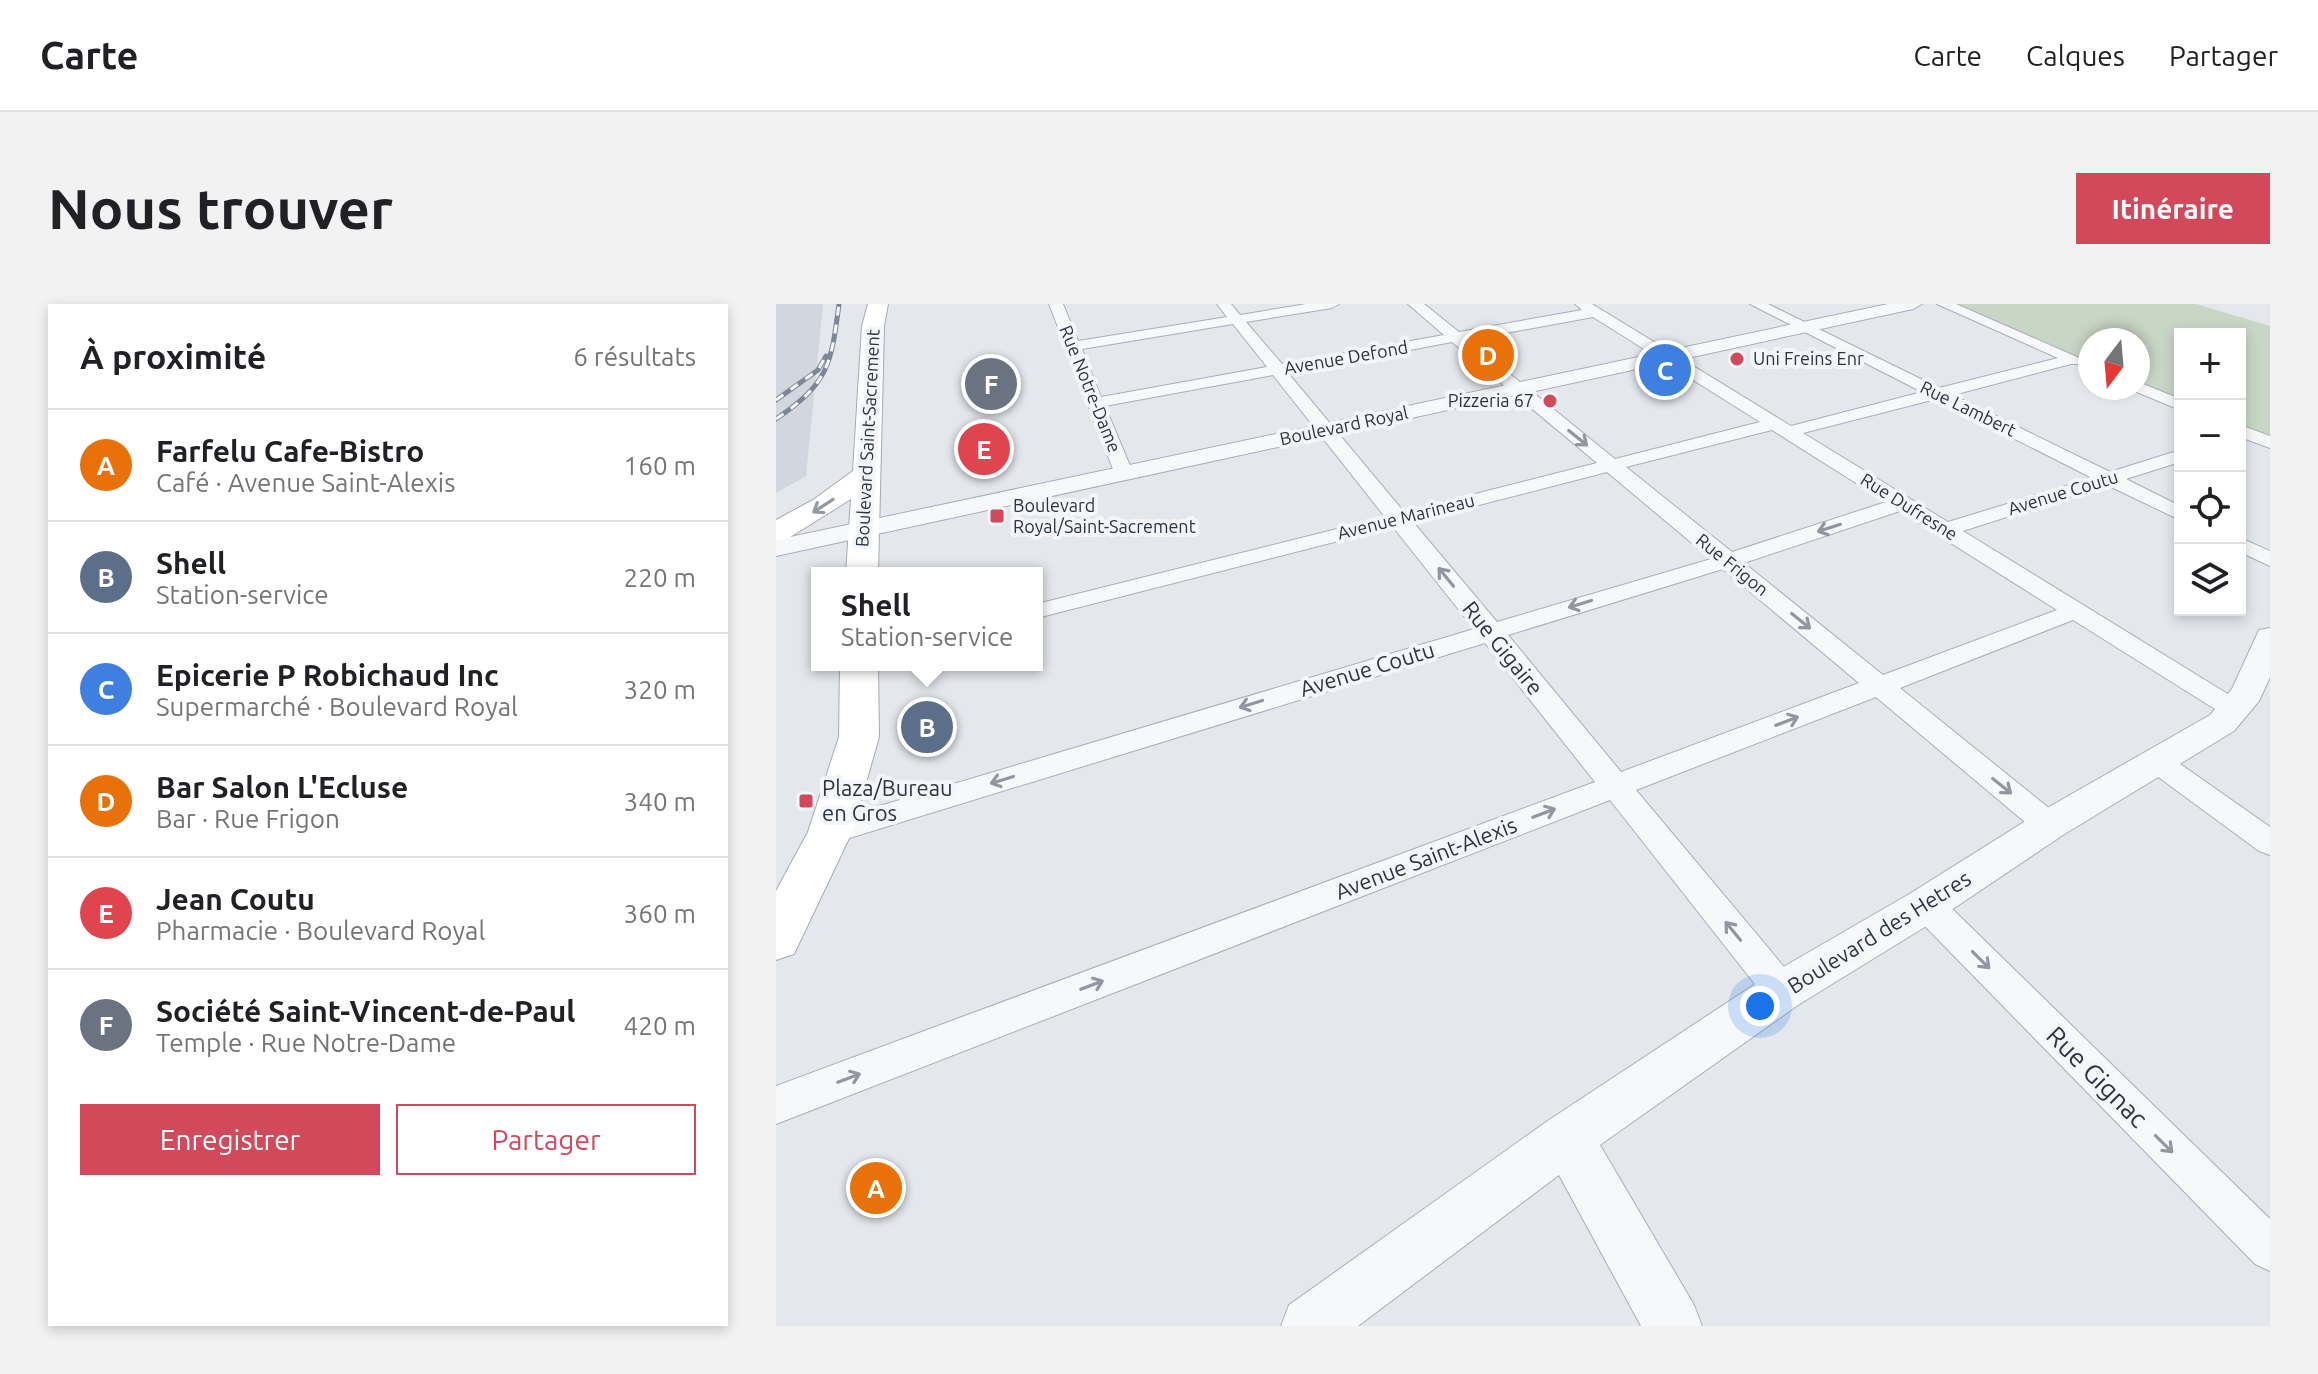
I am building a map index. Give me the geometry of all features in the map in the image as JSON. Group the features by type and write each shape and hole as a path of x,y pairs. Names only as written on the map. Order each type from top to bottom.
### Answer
{"main road":[{"name":"Boulevard Saint-Sacrement","path":"862,567 873,326 878,304"},
{"path":"776,532 823,506 866,474"},
{"path":"776,939 830,832 859,737 859,671"}],"street":[{"name":"Rue Notre-Dame","path":"1056,304 1123,473"},
{"path":"1073,346 1231,312 1332,304"},
{"name":"Rue Frigon","path":"1415,304 2049,825"},
{"name":"Rue Lambert","path":"1757,304 2174,511"},
{"name":"Boulevard Royal","path":"776,548 1913,304"},
{"path":"1944,304 2078,361"},
{"name":"Avenue Defond","path":"1095,403 1456,338 1589,308"},
{"name":"Rue Dufresne","path":"1589,308 2235,710"},
{"name":"Rue Gigaire","path":"1231,312 1782,991"},
{"name":"Avenue Marineau","path":"1043,609 1611,465 1937,393 2072,359"},
{"path":"2150,392 2174,402"},
{"path":"2246,434 2270,443"},
{"name":"Avenue Coutu","path":"1945,530 2174,458"},
{"name":"Avenue Coutu","path":"830,832 1727,561 1903,503"},
{"path":"2246,547 2270,559"},
{"name":"Avenue Saint-Alexis","path":"776,1105 2076,611"},
{"name":"Boulevard des Hetres","path":"1310,1326 1567,1138 1782,991 1926,905 2049,825 2222,723 2247,693 2270,637"},
{"path":"2156,761 2270,843"},
{"name":"Rue Gignac","path":"1926,905 2270,1249"},
{"path":"1567,1138 1673,1326"}],"shaded area":[{"path":"776,304 823,304 806,476 776,493"}],"green space":[{"path":"1944,304 2196,304 2270,326 2270,442 2246,432 2246,328 2174,328 2174,402 2150,392 2150,328 2078,328 2078,361"}],"building":[{"path":"1003,372 1008,394 983,398 978,377"}],"railway":[{"path":"776,419 807,394 824,371 830,358 839,304"},
{"path":"776,400 818,370 826,356"}],"place":[{"name":"Bar Salon L'Ecluse","path":"1488,355"},
{"name":"Uni Freins Enr","path":"1737,359"},
{"name":"Epicerie P Robichaud Inc","path":"1665,370"},
{"name":"Société Saint-Vincent-de-Paul","path":"991,384"},
{"name":"Pizzeria 67","path":"1550,401"},
{"name":"Jean Coutu","path":"984,449"},
{"name":"Boulevard Royal/Saint-Sacrement","path":"997,516"},
{"name":"Shell","path":"927,727"},
{"name":"Plaza/Bureau en Gros","path":"806,801"},
{"name":"Farfelu Cafe-Bistro","path":"876,1188"}]}
